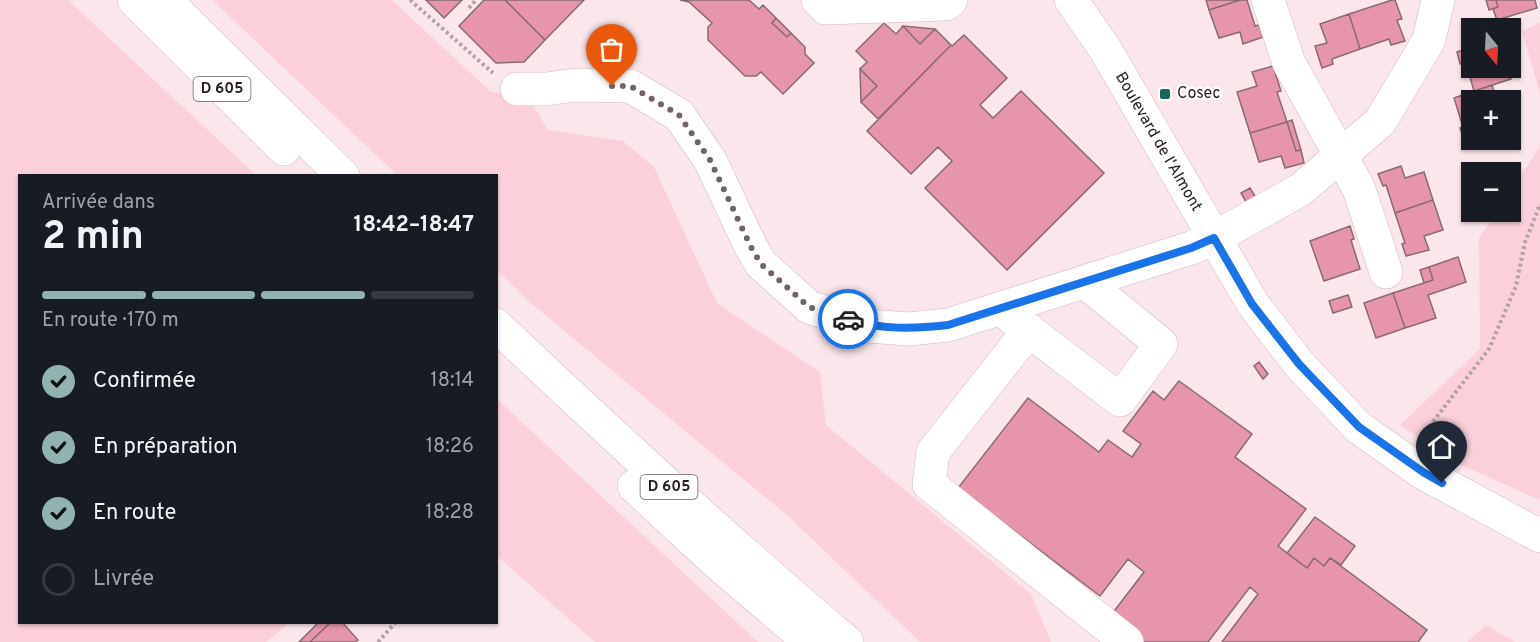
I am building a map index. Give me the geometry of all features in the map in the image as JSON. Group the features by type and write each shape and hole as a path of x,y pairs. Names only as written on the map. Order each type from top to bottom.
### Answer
{"street":[{"name":"D 605","path":"134,0 309,174"},
{"name":"D 605","path":"165,0 341,174"},
{"path":"818,0 826,8 946,4 951,0"},
{"name":"Boulevard de l'Almont","path":"1071,0 1105,50 1252,304 1299,364 1359,427 1423,472 1538,535"},
{"path":"1268,0 1289,63 1339,157 1359,189 1386,272"},
{"path":"517,89 547,89 574,85 630,86 679,115 710,160 761,264 809,307 867,326 909,329 948,325 1191,248 1214,238 1300,190 1380,122 1429,40 1438,0"},
{"path":"1000,310 1120,400 1161,344 1085,282"},
{"name":"D 605","path":"498,327 630,453 750,560 847,642"},
{"path":"1029,330 933,452 929,484 1127,642"},
{"name":"D 605","path":"498,356 717,563 810,642"}],"path":[{"path":"410,0 484,67 517,89"},
{"path":"469,8 476,0"},
{"path":"1423,472 1432,423 1489,349 1516,286 1525,242 1540,205"},
{"path":"378,642 394,624"}],"shaded area":[{"path":"0,0 68,0 255,174 18,174 18,624 288,624 266,642 0,642"},
{"path":"212,0 392,0 491,92 527,95 548,130 623,141 654,167 717,303 820,372 826,425 1031,594 1051,642 920,642 788,516 533,305 498,271 498,174 396,174"},
{"path":"1540,23 1540,93 1522,31"},
{"path":"1540,146 1540,500 1454,462 1400,425 1480,349 1479,238 1490,222 1521,222 1521,175"},
{"path":"498,400 758,642 595,642 498,557"},
{"path":"1486,625 1515,642 1467,642"}],"building":[{"path":"426,0 462,0 444,18"},
{"path":"484,0 505,0 545,40 524,62 496,63 459,26"},
{"path":"505,0 584,0 545,40"},
{"path":"680,0 749,0 759,9 763,5 776,18 772,23 787,37 791,33 805,47 805,54 814,63 783,94 761,72 756,76 745,76 708,40 708,27 712,23 689,2"},
{"path":"1206,0 1240,0 1209,10"},
{"path":"1247,0 1255,26 1259,25 1263,37 1243,44 1240,32 1219,38 1209,10"},
{"path":"1395,0 1402,19 1397,20 1405,41 1391,45 1389,39 1360,49 1349,14"},
{"path":"1486,0 1496,0 1498,7 1489,10"},
{"path":"1496,0 1535,0 1537,8 1496,18 1493,9 1498,7"},
{"path":"1349,14 1360,49 1332,59 1333,64 1322,68 1315,46 1327,43 1320,24"},
{"path":"776,18 791,33 787,37 772,23"},
{"path":"884,23 896,34 903,26 920,44 935,29 951,45 878,119 861,102 877,86 860,69 867,62 856,51"},
{"path":"903,26 935,29 920,44"},
{"path":"964,35 1007,78 980,105 993,118 1021,91 1104,173 1007,270 925,188 952,161 938,147 911,174 867,131 951,45"},
{"path":"1461,51 1461,64 1460,64 1457,52"},
{"path":"1273,66 1281,91 1277,92 1287,122 1250,133 1237,92 1257,86 1252,72"},
{"path":"860,69 877,86 861,102"},
{"path":"1470,78 1511,79 1477,90 1474,90"},
{"path":"1492,85 1494,90 1477,90"},
{"path":"1461,96 1461,121 1454,98"},
{"path":"1292,120 1301,150 1296,151 1287,122"},
{"path":"1287,122 1296,151 1301,150 1304,163 1285,168 1281,156 1259,162 1250,133"},
{"path":"1401,166 1405,178 1424,172 1433,200 1395,213 1386,185 1383,186 1378,174"},
{"path":"1250,188 1259,203 1249,207 1241,193"},
{"path":"1433,200 1443,230 1424,236 1429,250 1406,256 1402,244 1405,243 1395,213"},
{"path":"1350,226 1354,239 1351,240 1360,269 1324,281 1310,241"},
{"path":"1458,257 1466,282 1428,295 1436,318 1405,328 1393,293 1433,280 1429,267"},
{"path":"1429,267 1433,280 1424,283 1420,270"},
{"path":"1393,293 1405,328 1376,338 1364,303"},
{"path":"1348,295 1352,307 1333,313 1329,301"},
{"path":"1259,362 1268,374 1263,379 1254,366"},
{"path":"1179,381 1252,434 1235,457 1306,509 1278,546 1307,568 1314,558 1324,566 1330,558 1427,630 1418,642 1222,642 1258,594 1250,587 1208,642 1139,642 1108,619 1144,572 1128,559 1100,596 958,488 1028,398 1099,452 1108,440 1132,457 1141,444 1123,431 1153,391 1164,400"},
{"path":"1315,517 1355,546 1341,565 1330,558 1324,566 1314,558 1307,568 1287,553"},
{"path":"317,624 329,624 310,642 299,642"},
{"path":"329,624 344,624 358,640 355,642 310,642"}],"way so far":[{"path":"612,86 630,86 679,115 710,160 761,264 809,307 848,319"}],"place":[{"name":"Cosec","path":"1165,94"}],"route":[{"path":"848,319 867,326 909,329 948,325 1191,248 1214,238 1252,304 1299,364 1359,427 1442,483"}]}
